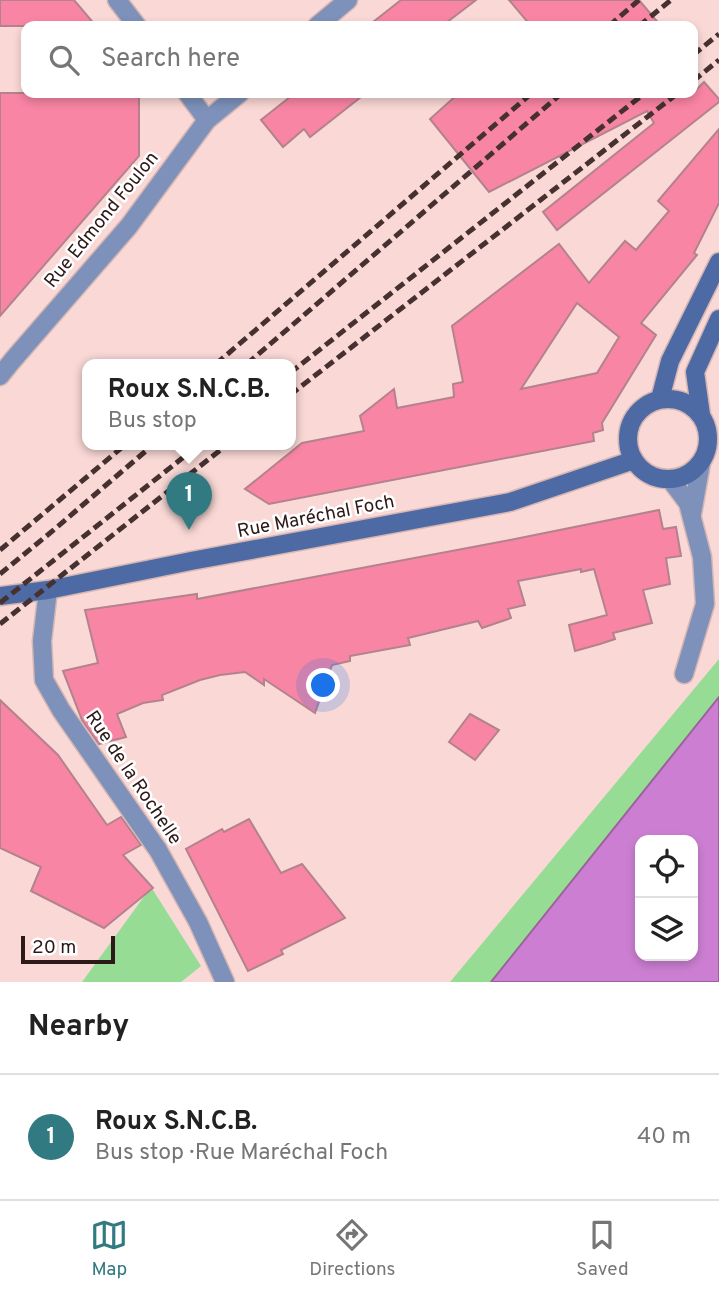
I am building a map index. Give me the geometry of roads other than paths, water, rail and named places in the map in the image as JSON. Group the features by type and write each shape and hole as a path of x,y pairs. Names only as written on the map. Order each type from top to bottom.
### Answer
{"street":[{"path":"117,0 133,21"},
{"path":"323,21 348,0"},
{"path":"191,98 207,120"},
{"name":"Rue Edmond Foulon","path":"0,376 129,226 207,120 234,98"},
{"path":"660,399 670,361 719,262"},
{"path":"701,415 695,372 719,319"},
{"path":"691,517 701,463 709,439 701,415 693,407 672,399 660,399 638,412 628,435 629,448 641,468 659,478 670,479 692,472 701,463"},
{"name":"Rue Maréchal Foch","path":"0,596 48,590 510,502 634,460"},
{"path":"670,479 688,503 702,557 705,604 684,674"},
{"name":"Rue de la Rochelle","path":"48,590 42,641 44,680 61,710 158,850 198,922 225,982"}],"railway":[{"path":"615,21 639,0"},
{"path":"645,21 671,0"},
{"path":"698,51 719,34"},
{"path":"698,77 719,60"},
{"path":"222,359 526,98"},
{"path":"253,359 556,98"},
{"path":"296,368 639,98"},
{"path":"296,390 672,98"},
{"path":"0,550 119,450"},
{"path":"0,574 147,450"},
{"path":"0,603 192,450"},
{"path":"0,624 220,450"}],"place":[{"name":"Roux S.N.C.B.","path":"189,530"}]}
